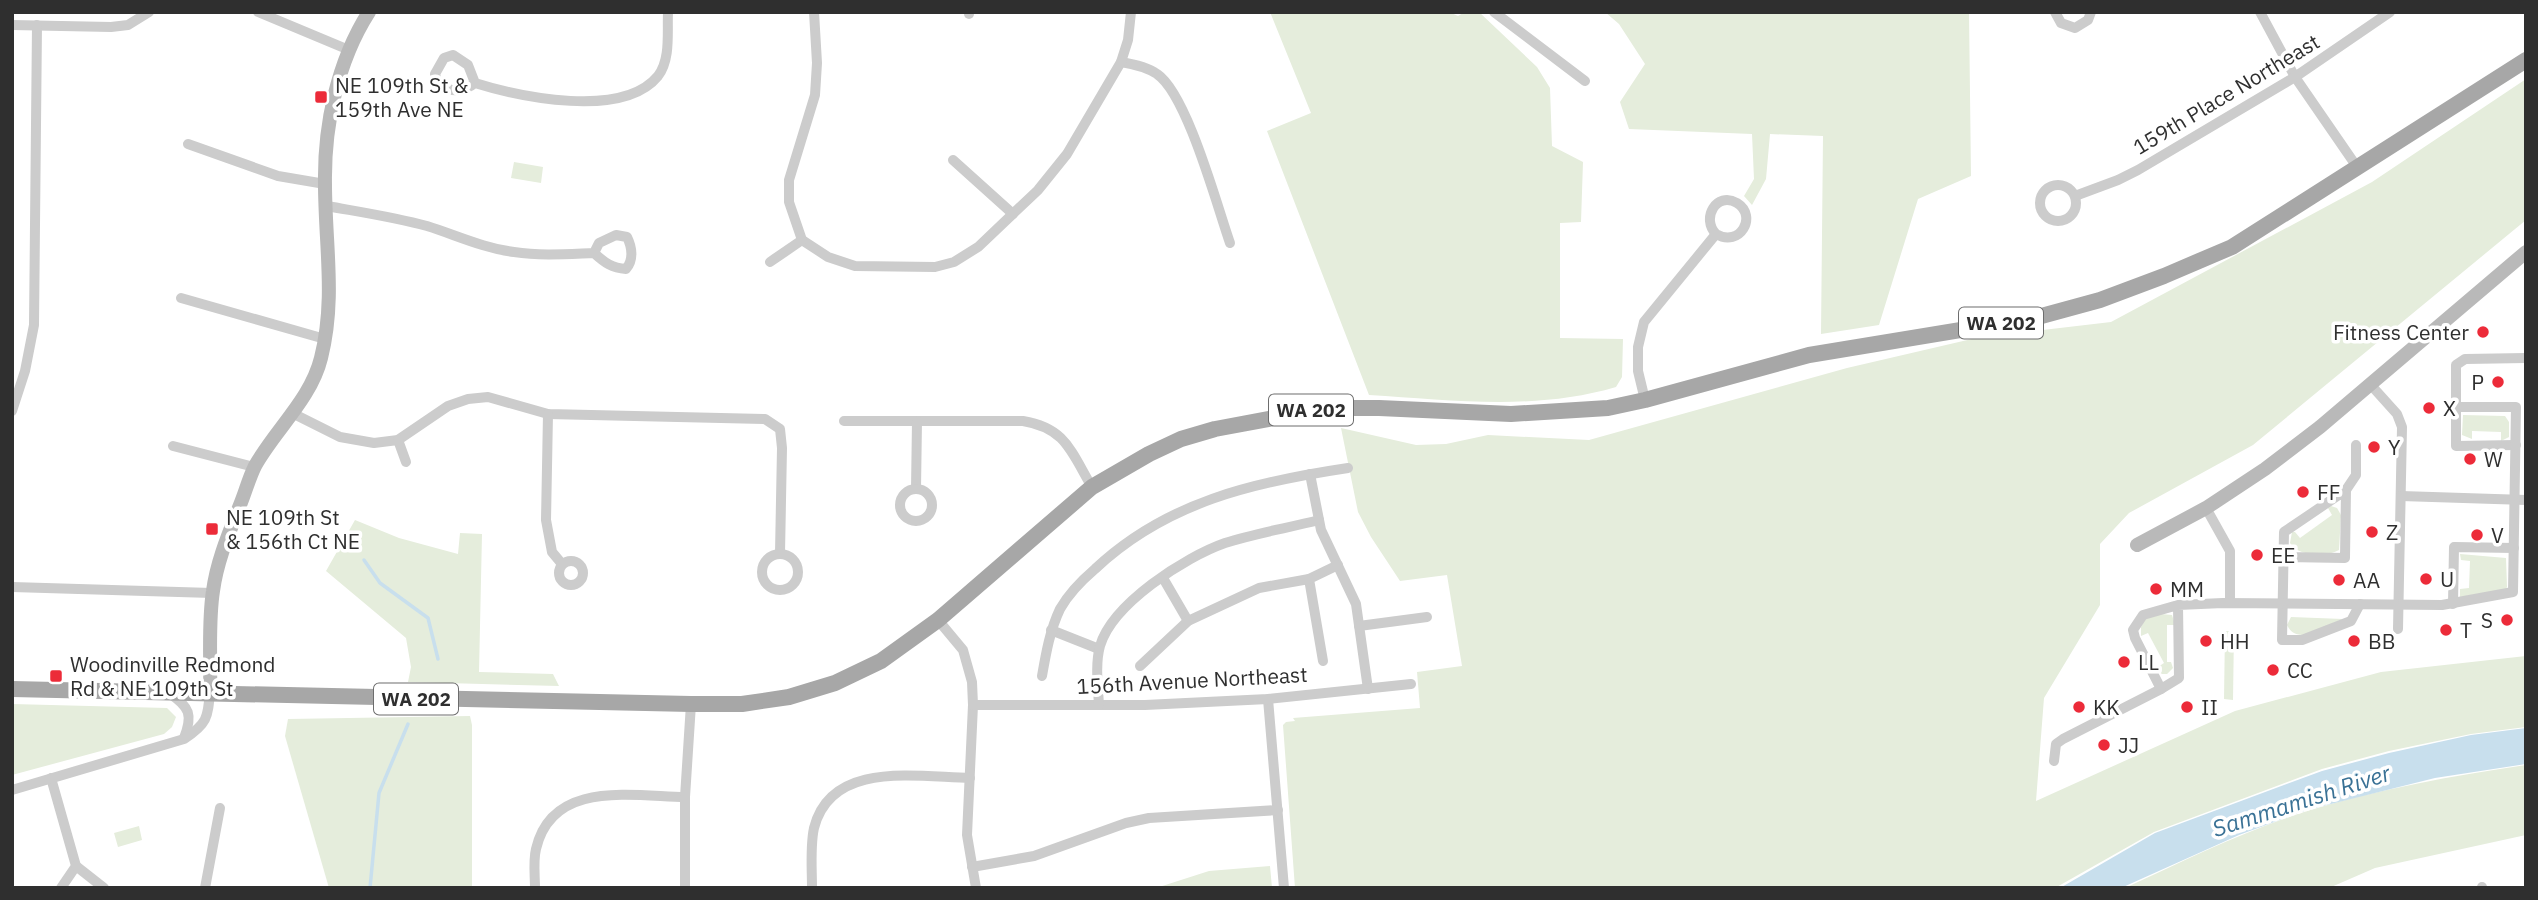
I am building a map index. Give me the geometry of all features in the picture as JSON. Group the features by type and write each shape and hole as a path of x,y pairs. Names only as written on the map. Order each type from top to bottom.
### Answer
{"main road":[{"name":"WA 202","path":"12,688 691,704 742,704 789,698 835,683 881,661 938,620 1092,487 1181,439 1215,429 1317,409 1379,408 1533,414 1608,408 1809,355 2034,317 2100,300 2232,247 2526,61"}],"street":[{"path":"12,25 111,27 128,25 149,12"},
{"path":"258,12 349,50"},
{"path":"12,790 184,739 205,722 209,713 212,593 220,558 254,467 292,413 321,361 331,300 325,184 329,126 349,50 369,12"},
{"path":"475,83 532,97 579,101 613,99 645,88 659,75 667,54 668,12"},
{"path":"814,12 817,63 815,95 789,180 789,202 802,240 828,257 855,266 935,267 954,262 978,247 1038,190 1067,154 1121,62 1128,40 1131,12"},
{"path":"1494,12 1585,81"},
{"path":"2055,12 2061,23 2075,28 2088,20 2091,12"},
{"path":"2260,12 2295,77 2357,167"},
{"name":"159th Place Northeast","path":"2075,196 2138,170 2295,77 2390,12"},
{"path":"12,411 34,325 37,26"},
{"path":"1121,62 1157,74 1171,88 1184,111 1230,243"},
{"path":"188,144 278,176 325,184"},
{"path":"953,160 1013,214"},
{"path":"327,206 428,227 473,244 512,252 541,255 594,253"},
{"path":"1646,400 1638,371 1638,347 1644,321 1716,234"},
{"path":"770,262 802,240"},
{"path":"2137,545 2206,508 2265,469 2526,252"},
{"path":"181,298 325,339"},
{"path":"2516,446 2456,446 2456,365 2465,359 2526,358"},
{"path":"2370,384 2396,414 2402,427 2398,629"},
{"path":"292,413 340,437 374,443 398,440 448,406 468,399 488,397 548,414 759,418 770,421 780,429 782,448 780,553"},
{"path":"2161,689 2134,638 2133,630 2143,615 2178,605 2453,604 2513,592 2514,548 2520,500 2516,407 2456,407"},
{"path":"548,414 546,520 552,552 562,564"},
{"path":"844,421 1023,421 1041,424 1052,429 1064,440 1092,487"},
{"path":"916,489 917,421"},
{"path":"398,440 406,461"},
{"path":"2356,445 2356,475 2346,490 2284,532 2282,640 2302,640 2351,621 2360,604"},
{"path":"173,446 254,467"},
{"path":"1042,676 1051,630 1061,608 1074,588 1118,546 1148,527 1204,500 1240,489 1348,468"},
{"path":"1310,474 1321,530 1356,604 1368,689"},
{"path":"2284,556 2345,558 2346,490"},
{"path":"2402,496 2520,500"},
{"path":"2206,508 2230,551 2230,603"},
{"path":"1099,705 1099,649 1104,634 1118,615 1183,564 1223,544 1319,520"},
{"path":"2453,604 2454,547 2514,548"},
{"path":"1140,666 1188,621 1259,588 1309,579 1338,565"},
{"path":"1163,578 1188,621"},
{"path":"1309,579 1323,661"},
{"path":"12,587 212,593"},
{"path":"2054,761 2056,744 2063,739 2179,678 2178,605"},
{"path":"1359,626 1427,617"},
{"path":"938,620 963,650 972,682 967,835 976,888"},
{"path":"1051,630 1099,649"},
{"name":"156th Avenue Northeast","path":"973,705 1099,705 1268,699 1411,684"},
{"path":"166,691 183,703 189,712 190,723 184,739"},
{"path":"1268,699 1284,888"},
{"path":"685,888 685,797 691,704"},
{"path":"812,888 814,830 819,815 836,791 863,779 881,777 970,778"},
{"path":"51,778 76,866 104,888"},
{"path":"535,888 535,851 540,837 554,814 577,800 594,796 685,797"},
{"path":"205,888 220,808"},
{"path":"972,867 1034,856 1126,823 1149,818 1278,810"},
{"path":"61,888 76,866"}],"green space":[{"path":"1270,12 1449,12 1458,16 1465,12 1479,12 1537,67 1550,88 1552,146 1583,162 1581,222 1560,223 1560,338 1623,339 1622,377 1616,387 1555,399 1524,401 1462,401 1369,395 1267,131 1311,113"},
{"path":"1605,12 1969,12 1971,176 1918,199 1879,325 1821,334 1823,136 1770,134 1766,179 1752,205 1744,196 1754,179 1752,134 1629,129 1620,102 1645,64 1619,24"},
{"path":"2526,79 2526,220 2253,445 2129,513 2100,544 2100,605 2044,698 2036,801 2235,711 2381,672 2526,656 2526,727 2471,734 2389,751 2322,769 2154,832 2055,888 1295,888 1283,725 1295,721 1293,718 1420,708 1417,672 1462,666 1447,575 1400,581 1358,512 1341,428 1416,445 1446,444 1488,435 1589,440 1847,368 1976,338 2111,322 2372,182"},
{"path":"514,162 543,167 541,183 511,178"},
{"path":"2463,415 2505,416 2509,422 2509,437 2501,441 2501,432 2472,431 2472,439 2462,435"},
{"path":"2328,508 2337,508 2341,515 2339,550 2327,554 2313,554 2294,548 2290,543 2292,532 2300,538 2332,515"},
{"path":"355,520 399,538 458,554 460,533 482,534 479,672 553,674 559,686 408,682 411,667 406,638 326,571"},
{"path":"2460,554 2506,558 2505,591 2460,597 2460,589 2469,588 2470,561 2461,560"},
{"path":"2161,614 2172,615 2175,625 2167,625 2167,662 2171,662 2173,668 2167,674 2158,671 2158,667 2164,663 2148,633 2141,636 2145,619"},
{"path":"2291,617 2343,619 2301,635 2292,632 2287,625"},
{"path":"2225,631 2234,631 2233,700 2224,699"},
{"path":"12,704 167,708 176,717 172,727 164,734 12,775"},
{"path":"470,716 472,888 329,888 285,736 288,719"},
{"path":"2526,765 2526,835 2375,868 2329,888 2125,888 2237,837 2307,811 2415,784"},
{"path":"139,826 142,840 118,847 114,833"},
{"path":"1270,866 1272,888 1156,888 1209,871"}],"water":[{"name":"Sammamish River","path":"2526,728 2526,764 2435,778 2307,810 2239,835 2121,888 2060,888 2155,833 2322,771 2471,735"}],"waterway":[{"path":"364,560 380,583 428,618 438,659"},
{"path":"370,888 379,793 408,724"}],"place":[{"name":"NE 109th St & 159th Ave NE","path":"321,97"},
{"name":"Fitness Center","path":"2483,332"},
{"name":"P","path":"2498,382"},
{"name":"X","path":"2429,408"},
{"name":"Y","path":"2374,447"},
{"name":"W","path":"2470,459"},
{"name":"FF","path":"2303,492"},
{"name":"NE 109th St & 156th Ct NE","path":"212,529"},
{"name":"Z","path":"2372,532"},
{"name":"V","path":"2477,535"},
{"name":"EE","path":"2257,555"},
{"name":"U","path":"2426,579"},
{"name":"AA","path":"2339,580"},
{"name":"MM","path":"2156,589"},
{"name":"S","path":"2507,620"},
{"name":"T","path":"2446,630"},
{"name":"HH","path":"2206,641"},
{"name":"BB","path":"2354,641"},
{"name":"LL","path":"2124,662"},
{"name":"CC","path":"2273,670"},
{"name":"Woodinville Redmond Rd & NE 109th St","path":"56,676"},
{"name":"KK","path":"2079,707"},
{"name":"II","path":"2187,707"},
{"name":"JJ","path":"2104,745"}]}
